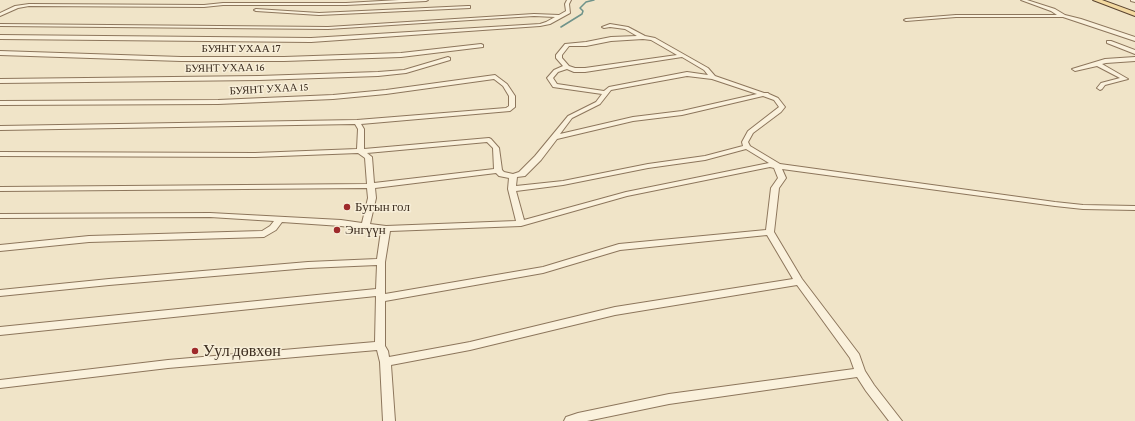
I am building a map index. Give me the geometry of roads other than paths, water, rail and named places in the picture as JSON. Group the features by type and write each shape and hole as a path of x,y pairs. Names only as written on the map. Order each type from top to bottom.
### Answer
{"main road":[{"path":"1096,0 1135,13"},
{"path":"1102,0 1135,13"}],"street":[{"path":"17,7 16,4 21,0"},
{"path":"82,5 100,0"},
{"path":"269,5 272,0"},
{"path":"0,15 17,7 35,4 204,6 426,0"},
{"path":"0,37 311,40 540,25 548,23 568,12 567,4 570,0"},
{"path":"1023,0 1053,10 1063,16"},
{"path":"204,6 319,14 468,7"},
{"path":"0,25 328,28 534,15 560,16"},
{"path":"906,20 956,16 1063,16 1080,20 1135,39"},
{"path":"604,27 610,26 626,28 643,37 653,40 706,69 713,77"},
{"path":"643,37 567,45 559,55 567,67 574,70 585,70 681,56"},
{"path":"1109,42 1135,52"},
{"name":"БУЯНТ УХАА 17","path":"0,53 181,59 284,59 401,55 480,46"},
{"name":"БУЯНТ УХАА 16","path":"0,81 259,78 378,74 404,72 448,59"},
{"path":"1076,69 1105,61 1135,59"},
{"path":"1098,64 1125,79 1103,84 1100,88"},
{"path":"567,67 556,71 550,78 555,86 607,93"},
{"path":"0,189 369,186 498,171 502,174 514,176 522,174 555,137 570,117 598,103 614,87 677,75 687,74 713,77 767,94 776,99 782,107 779,111 750,132 745,142 748,147 777,165 782,178 775,188 770,232 799,281 855,357 860,372 870,388 896,421"},
{"name":"БУЯНТ УХАА 15","path":"0,103 218,102 333,97 386,92 495,76 505,85 512,96 512,107 508,110 357,122"},
{"path":"555,137 633,118 682,113 767,94"},
{"path":"0,128 357,122 361,129 360,151"},
{"path":"0,154 255,154 360,151 489,140 496,148 498,171"},
{"path":"512,188 563,183 648,166 705,158 748,147"},
{"path":"360,151 368,157 369,186 372,198 366,226"},
{"path":"0,216 210,215 280,219 386,229 521,223 668,184 770,165 1055,204 1109,208 1135,208"},
{"path":"514,176 512,188 521,223"},
{"path":"0,248 89,240 264,234 273,228 280,219"},
{"path":"386,229 381,262 380,346 383,351 385,362 389,421"},
{"path":"0,331 380,295 543,270 619,247 770,232"},
{"path":"0,293 308,265 381,262"},
{"path":"385,362 470,346 615,311 799,281"},
{"path":"0,384 168,364 380,346"},
{"path":"570,421 669,399 860,372"}],"waterway":[{"path":"561,27 582,14 583,11 580,8 586,2 594,0"}],"place":[{"name":"Бугын гол","path":"347,207"},
{"name":"Энгүүн","path":"337,230"},
{"name":"Уул дөвхөн","path":"195,351"}]}
